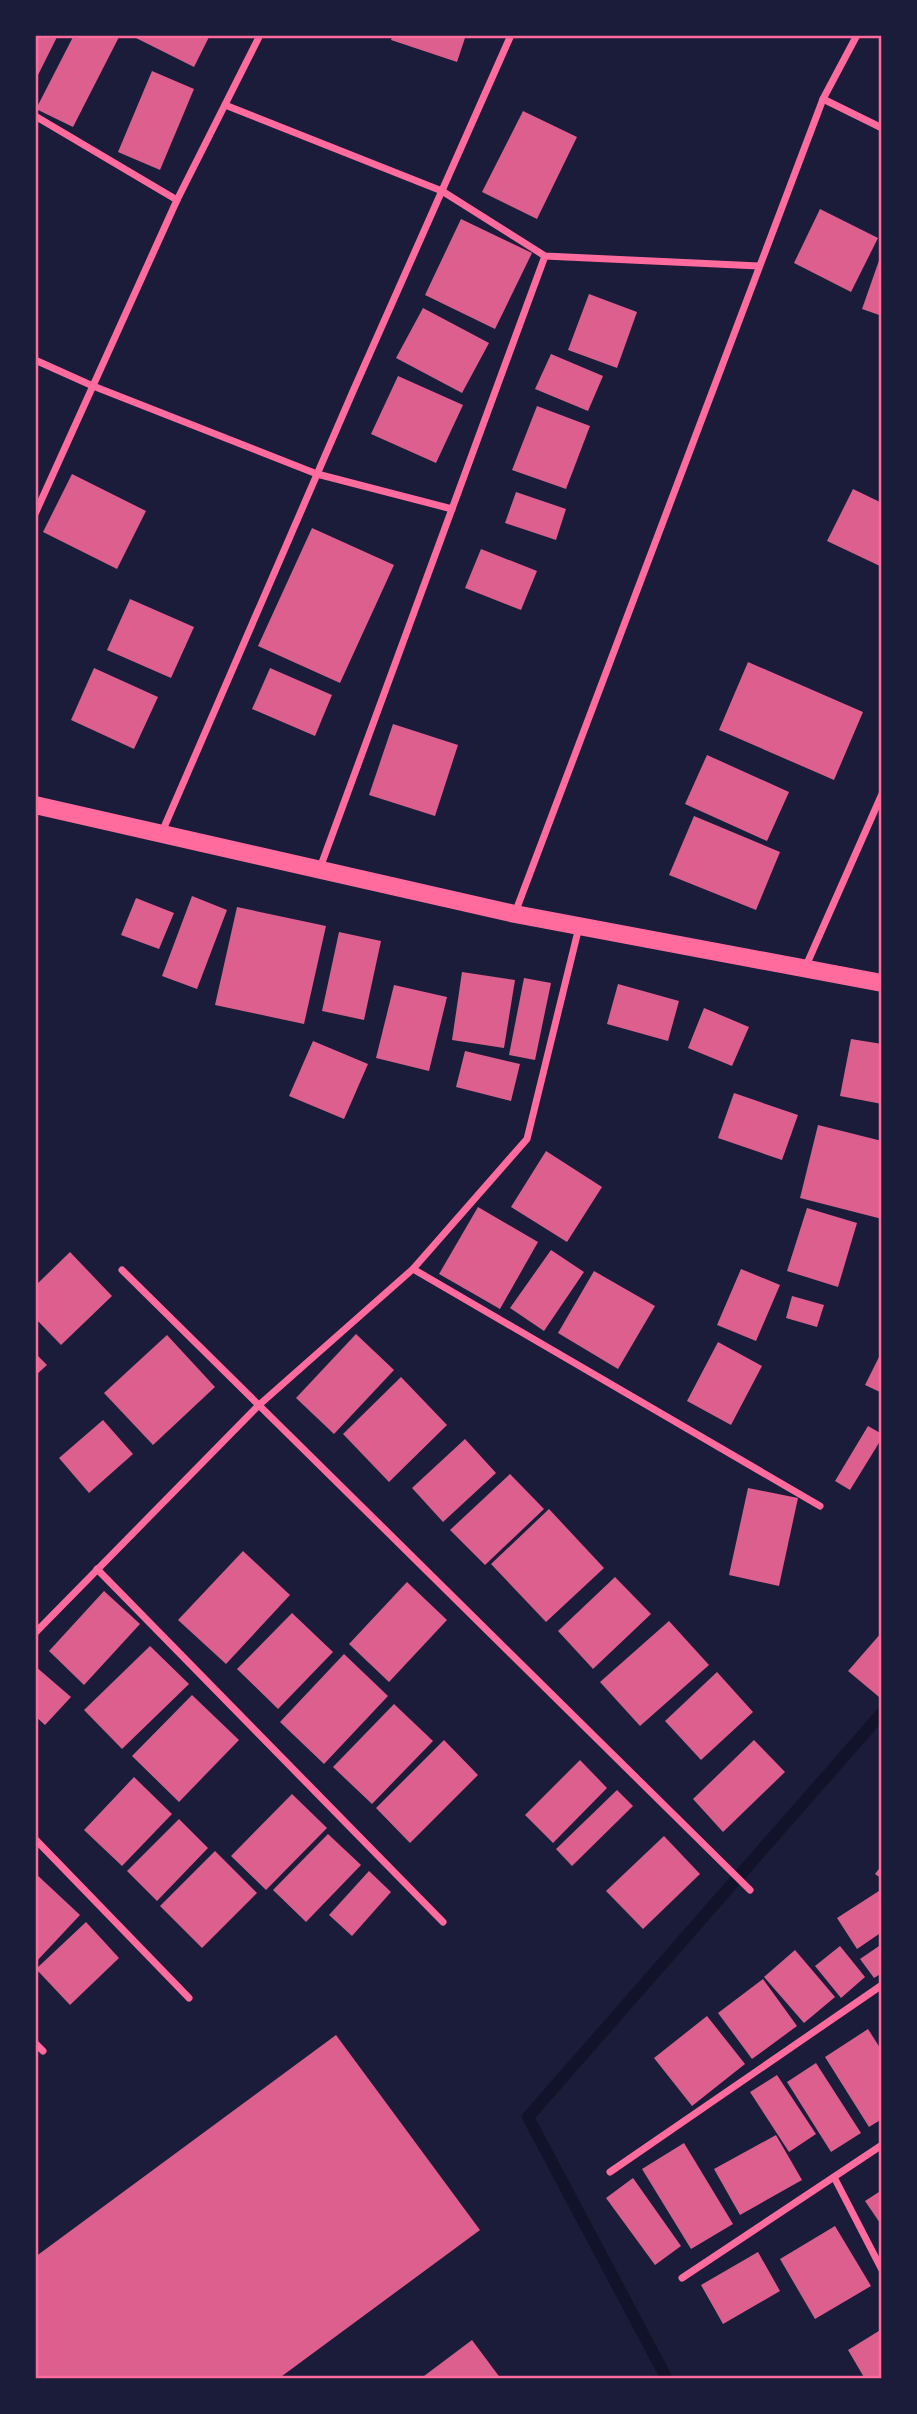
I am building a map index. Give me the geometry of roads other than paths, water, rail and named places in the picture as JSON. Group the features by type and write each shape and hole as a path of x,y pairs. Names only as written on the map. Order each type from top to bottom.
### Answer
{"main road":[{"path":"35,805 515,914 882,984"}],"street":[{"path":"35,514 177,201 260,35"},
{"path":"161,833 511,35"},
{"path":"515,914 823,99 857,35"},
{"path":"823,99 882,128"},
{"path":"225,105 442,191 545,256 759,266"},
{"path":"35,116 177,201"},
{"path":"320,869 545,256"},
{"path":"35,359 93,386 317,474 452,509"},
{"path":"804,969 882,794"},
{"path":"35,1633 259,1405 413,1269 527,1139 580,926"},
{"path":"413,1269 820,1506"},
{"path":"122,1270 750,1890"},
{"path":"97,1569 443,1922"},
{"path":"35,1839 189,1998"},
{"path":"610,2172 882,1985"},
{"path":"35,2043 43,2051"},
{"path":"681,2278 882,2145"},
{"path":"834,2177 882,2270"}],"waterway":[{"path":"667,2379 528,2117 882,1713"}]}
